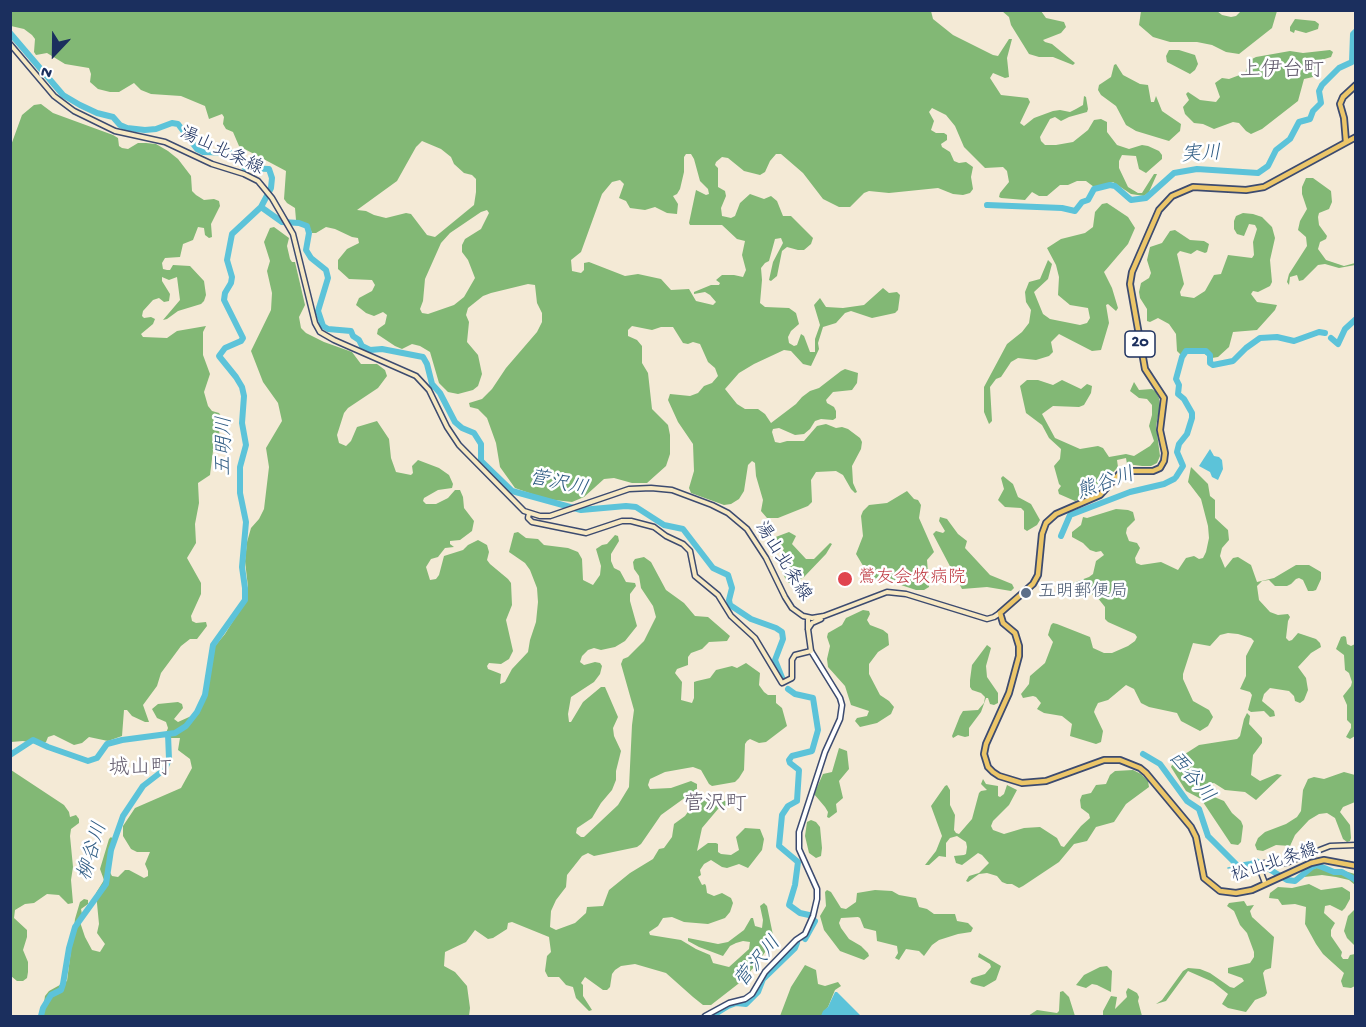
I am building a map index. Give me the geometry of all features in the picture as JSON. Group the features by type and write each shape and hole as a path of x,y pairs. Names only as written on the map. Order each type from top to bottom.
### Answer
{"main road":[{"name":"湯山北条線","path":"10,44 54,96 74,111 115,130 157,139 173,145 212,164 253,178 266,189 293,234 315,323 320,332 416,376 429,390 447,427 466,452 519,506 529,513 550,516 619,492 639,488 672,490 693,497 728,513 747,529 762,551 789,604 799,614 808,618 824,616"},
{"path":"1346,142 1340,104 1343,97 1356,85"},
{"name":"20","path":"1000,613 1033,584 1038,575 1043,531 1048,520 1056,514 1100,495 1122,471 1153,471 1160,468 1164,461 1165,453 1160,425 1164,398 1145,369 1130,284 1132,272 1159,210 1172,196 1193,187 1246,190 1264,187 1356,137"},
{"name":"湯山北条線","path":"529,513 529,521 586,533 626,521 654,527 683,544 689,549 695,576 718,595 730,616 755,639 782,683 792,678 792,660 795,655 811,651 808,618"},
{"name":"湯山北条線","path":"808,629 812,623 824,616 887,592 906,594 982,618 994,617 1002,621"},
{"path":"994,617 1000,613"},
{"name":"松山北条線","path":"1000,613 1002,621 1015,633 1020,656 1009,693 985,749 986,761 993,772 1006,779 1030,784 1046,781 1104,760 1120,760 1134,765 1146,772 1191,827 1203,873 1220,891 1236,893 1252,890 1311,863 1323,860 1356,866"},
{"path":"1265,883 1260,870 1264,863 1286,863 1330,846 1356,845"}],"street":[{"path":"705,1017 729,1003 745,999 752,994 765,972 805,934 813,916 818,889 799,849 799,832 825,752 840,719 842,705 811,651"}],"green space":[{"path":"10,11 931,11 933,19 953,35 993,55 998,56 1009,39 1012,39 1007,58 1009,77 1005,78 993,73 990,78 1001,95 1028,98 1030,102 1020,123 1024,126 1034,118 1053,111 1070,112 1083,105 1084,96 1086,97 1087,112 1061,121 1055,117 1050,119 1040,137 1045,145 1073,142 1088,130 1094,120 1101,119 1107,122 1107,132 1117,145 1129,149 1142,145 1148,146 1159,151 1162,159 1146,173 1139,169 1136,156 1122,155 1119,161 1119,168 1128,187 1138,193 1142,193 1154,174 1157,174 1149,192 1144,196 1131,194 1113,182 1094,187 1086,181 1077,181 1068,185 1060,185 1047,196 1039,196 1032,192 1025,200 1001,198 1000,193 1009,182 1007,171 1003,167 985,168 964,147 955,126 946,115 932,108 929,112 934,121 931,130 947,135 947,140 941,144 942,147 950,152 954,161 966,162 973,167 971,177 973,189 970,193 953,194 938,188 889,193 869,191 850,207 839,207 823,199 803,173 781,154 776,154 765,172 760,175 744,171 728,158 722,157 715,165 718,168 718,187 725,191 726,196 721,208 722,216 731,218 735,216 740,203 750,194 764,199 771,196 777,201 783,216 791,216 813,238 811,244 804,250 787,247 782,251 777,276 771,281 769,280 773,262 783,243 781,238 775,239 769,261 761,268 760,303 765,307 789,308 796,313 799,324 791,331 788,337 789,343 797,345 801,334 810,352 815,352 815,339 820,325 814,305 820,298 826,307 843,308 864,305 883,288 889,293 897,292 900,295 898,310 895,313 872,318 851,311 845,313 836,323 823,327 818,343 819,349 811,366 803,364 791,351 784,350 739,373 725,389 737,404 745,409 758,409 771,423 810,391 819,388 841,371 845,369 858,373 857,383 852,390 833,392 826,400 834,407 836,418 815,421 804,434 795,435 779,428 773,429 772,432 775,442 780,443 804,441 817,426 826,424 848,429 862,442 852,466 853,483 857,492 851,489 843,475 836,471 816,472 811,480 812,502 808,506 778,518 767,518 761,511 763,500 755,463 752,461 748,465 744,491 739,499 731,504 724,505 691,493 689,488 694,471 693,444 678,422 668,400 670,394 690,396 698,393 718,376 715,368 708,362 700,344 683,343 673,327 652,330 632,326 628,330 628,336 637,340 642,346 642,363 648,373 652,409 668,425 670,454 666,466 647,483 632,483 614,478 604,479 584,497 572,502 546,499 515,488 500,467 496,443 487,418 478,409 470,407 469,403 482,399 492,389 506,368 537,332 542,322 542,313 537,303 535,285 528,284 491,293 483,296 468,308 467,342 478,355 482,374 478,386 473,390 458,394 448,392 439,383 430,352 412,344 402,349 395,346 377,334 378,329 385,324 387,315 383,312 374,316 356,305 359,298 372,291 375,285 372,280 349,279 338,269 338,260 347,249 359,243 358,238 326,227 312,233 309,226 296,220 295,208 284,199 286,171 239,146 233,132 226,129 223,124 222,114 209,119 205,106 181,96 151,94 141,90 134,83 119,92 98,89 90,82 89,68 65,64 47,53 36,55 34,52 35,39 32,35 24,29 11,26","holes":["422,141 441,149 464,173 476,179 474,205 435,237 427,235 411,214 386,218 357,210 397,181 416,147","686,154 691,154 700,181 708,189 709,194 706,195 696,190 689,223 690,225 722,225 737,239 745,241 742,255 746,270 743,277 722,275 716,280 720,283 719,285 711,285 694,292 694,294 705,292 710,295 716,302 713,305 696,301 689,289 671,290 661,279 638,274 625,276 589,262 584,263 584,270 581,273 572,271 571,260 581,252 602,194 612,182 620,180 624,184 619,198 626,201 630,208 645,210 655,207 667,213 677,214 678,204 673,196 680,189 684,172","487,210 489,213 481,229 465,239 462,245 462,252 475,278 464,297 454,305 428,314 422,313 420,309 425,279 441,243 450,233"]},
{"path":"1002,11 1041,11 1046,18 1064,22 1066,27 1061,33 1043,40 1052,44 1075,63 1073,65 1053,57 1029,54 1011,25 1009,17"},
{"path":"1141,11 1217,11 1231,17 1241,11 1277,11 1272,28 1239,54 1197,42 1170,42 1153,37 1139,25"},
{"path":"1295,19 1315,21 1319,24 1318,29 1306,33 1295,30 1294,33 1290,31 1290,27"},
{"path":"1169,50 1179,50 1195,55 1198,64 1195,70 1190,74 1167,62 1166,56"},
{"path":"1330,50 1333,52 1331,57 1318,61 1313,77 1304,79 1298,101 1262,129 1251,134 1239,123 1233,122 1214,129 1194,123 1185,114 1183,107 1189,100 1186,94 1188,92 1200,100 1216,102 1220,97 1215,83 1222,78 1229,79 1245,73 1250,60 1256,57 1290,51 1303,53"},
{"path":"1116,64 1123,75 1140,84 1148,85 1151,102 1154,102 1156,96 1162,111 1181,124 1180,131 1169,141 1136,131 1126,125 1116,106 1101,95 1098,90 1099,85 1111,77"},
{"path":"41,104 53,113 113,135 118,138 119,146 122,148 128,149 138,143 156,144 178,159 191,176 192,191 196,195 204,200 219,201 220,206 211,224 212,237 205,235 204,228 198,227 193,240 183,244 180,257 165,258 162,263 163,269 167,270 170,270 173,265 190,266 204,281 206,295 204,301 178,311 163,320 180,300 177,277 169,280 162,277 170,294 169,301 164,302 159,298 153,300 143,311 144,318 155,319 153,324 141,334 143,337 167,338 177,331 206,326 203,332 203,355 210,374 204,392 208,406 221,416 220,440 213,451 210,475 198,483 196,543 187,558 201,583 201,594 191,616 192,621 206,622 207,626 197,639 190,639 181,646 161,673 157,686 143,705 149,722 132,716 124,710 122,736 108,741 89,737 82,743 74,745 54,735 48,737 42,745 23,741 11,742 10,148 22,115 34,105"},
{"path":"1306,178 1313,178 1331,191 1332,202 1329,209 1319,213 1318,217 1319,225 1327,236 1320,242 1318,249 1326,260 1344,266 1355,263 1355,265 1339,268 1325,264 1318,265 1303,280 1299,281 1297,275 1290,277 1289,285 1287,282 1289,274 1307,246 1306,237 1298,230 1307,209 1302,194"},
{"path":"1107,203 1128,217 1135,228 1128,244 1104,272 1118,308 1116,311 1108,304 1106,305 1109,323 1101,350 1092,351 1059,334 1051,342 1053,352 1049,356 1036,360 1018,358 1011,362 1001,377 996,379 990,387 992,421 989,424 984,412 984,387 1007,344 1029,323 1031,310 1026,302 1025,292 1029,282 1040,279 1048,260 1052,264 1048,279 1034,292 1043,314 1050,319 1080,325 1087,323 1090,318 1088,308 1070,305 1058,295 1059,277 1056,265 1047,248 1061,239 1085,233 1093,227 1095,212 1102,204"},
{"path":"1243,213 1262,217 1272,227 1275,238 1270,260 1272,282 1270,286 1258,292 1253,291 1251,294 1257,302 1277,305 1275,310 1257,330 1233,332 1229,347 1218,357 1212,358 1195,349 1181,355 1177,351 1176,334 1169,324 1158,318 1147,321 1147,309 1140,298 1141,283 1149,278 1151,273 1147,260 1150,247 1162,243 1170,231 1175,230 1190,240 1204,241 1209,244 1205,253 1197,250 1191,254 1180,251 1177,254 1184,284 1180,292 1181,296 1194,298 1205,291 1214,275 1221,274 1228,255 1252,258 1254,255 1253,242 1257,229 1255,225 1249,224 1244,236 1237,234 1234,229 1236,216"},
{"path":"274,227 289,238 287,246 290,259 295,262 305,305 299,317 301,328 324,342 352,352 361,364 377,364 385,370 387,376 378,388 344,413 337,435 339,443 346,446 351,441 357,427 377,421 389,439 391,458 396,472 411,475 412,466 418,460 439,468 449,475 453,484 452,488 438,490 424,498 423,501 426,504 436,504 448,498 455,490 460,490 464,508 474,521 472,531 460,540 450,541 454,547 445,548 438,557 431,559 426,567 430,580 436,579 439,575 444,556 463,550 478,540 487,545 489,552 487,560 490,564 511,583 512,605 506,620 513,651 509,659 501,664 489,663 487,666 488,669 501,674 500,684 505,682 512,669 528,652 536,622 538,602 537,588 530,570 525,563 509,552 514,533 518,532 526,538 538,539 544,545 568,548 578,552 582,559 583,580 593,585 600,575 601,566 596,549 607,544 615,535 618,536 619,541 611,554 611,561 626,582 635,583 636,586 630,594 630,601 637,626 625,641 615,647 601,650 594,648 582,656 580,662 584,665 595,662 602,666 594,682 571,697 568,714 569,722 571,722 583,702 601,687 605,687 618,717 613,728 621,751 612,790 592,818 577,828 576,833 584,837 618,805 629,787 634,710 621,664 623,659 644,641 656,617 653,606 641,588 639,576 634,569 635,559 644,557 651,562 666,590 684,603 695,616 708,617 730,636 727,641 709,642 702,649 691,653 688,657 688,665 677,669 675,673 682,682 681,700 692,703 694,682 710,678 716,670 732,666 737,668 746,663 760,673 759,685 764,692 768,695 776,695 776,703 782,708 787,726 766,742 759,743 750,739 747,741 744,770 735,782 712,786 701,770 693,767 665,772 650,779 648,785 650,789 671,788 691,781 697,784 697,789 661,815 637,847 594,856 588,853 582,856 567,875 566,887 551,911 550,927 556,930 575,923 586,913 587,907 603,906 609,890 630,873 653,859 659,849 664,848 672,837 674,824 685,816 697,799 726,801 727,804 718,809 702,828 697,851 708,843 716,843 718,852 731,855 739,850 736,837 745,828 760,829 764,839 762,850 748,868 739,864 727,868 722,867 711,860 700,870 701,875 698,877 702,885 705,884 707,893 714,896 722,893 731,898 733,903 730,912 725,918 708,924 684,922 672,917 663,918 658,926 649,932 650,935 681,940 710,955 713,963 729,967 749,949 750,942 743,941 730,946 723,956 699,947 688,941 688,938 718,944 728,942 744,930 751,918 755,926 762,928 760,906 764,903 767,906 773,935 768,948 738,984 711,1005 703,1005 666,973 635,964 621,966 615,970 607,990 603,990 585,977 581,983 583,996 592,1010 589,1011 576,998 573,987 566,985 559,977 548,977 545,971 547,956 551,952 549,937 512,922 508,923 507,929 493,938 488,939 475,930 466,942 445,952 444,966 455,972 467,986 469,1016 42,1016 45,996 49,991 67,981 75,919 80,902 84,899 88,900 88,904 81,909 83,919 79,919 85,937 92,950 100,952 105,944 97,933 99,924 96,893 104,880 100,869 109,839 111,837 113,839 113,855 107,867 112,876 118,877 125,870 129,870 144,878 148,876 145,864 150,852 137,852 131,849 123,836 123,826 135,808 181,788 192,768 190,759 178,750 180,738 170,738 166,733 168,728 166,722 157,718 152,709 158,704 178,702 182,704 183,708 174,719 178,722 198,713 207,696 215,646 246,600 247,542 251,528 264,509 269,467 266,448 282,421 278,403 263,382 251,351 271,310 272,293 267,271 270,261 264,242 270,228"},
{"path":"1027,380 1038,380 1053,385 1062,380 1081,389 1087,384 1092,386 1084,405 1079,407 1053,406 1042,414 1055,438 1080,449 1098,446 1103,448 1109,457 1126,454 1134,456 1154,441 1149,426 1152,405 1147,399 1139,398 1130,391 1134,382 1139,390 1152,389 1159,398 1160,406 1156,426 1160,456 1157,463 1142,466 1127,464 1126,458 1117,460 1118,467 1095,492 1075,501 1059,494 1058,490 1061,486 1054,466 1060,459 1061,449 1049,438 1042,425 1026,413 1020,386"},
{"path":"1191,467 1208,484 1210,496 1215,500 1215,518 1228,530 1229,540 1222,548 1220,556 1225,568 1233,558 1238,557 1251,565 1257,582 1274,578 1296,565 1309,565 1321,572 1321,579 1316,590 1313,591 1308,591 1303,580 1299,578 1287,586 1275,586 1269,580 1262,581 1257,586 1259,600 1270,612 1278,615 1288,614 1290,617 1286,638 1289,641 1298,633 1316,639 1320,643 1321,647 1311,653 1298,667 1306,678 1308,690 1304,700 1300,703 1295,701 1289,691 1270,688 1264,694 1262,701 1274,711 1275,716 1270,717 1264,711 1251,712 1248,710 1252,695 1240,689 1246,676 1246,656 1254,641 1238,634 1228,633 1220,635 1210,646 1193,643 1183,674 1193,701 1209,710 1213,717 1208,726 1200,731 1181,721 1177,713 1141,703 1134,689 1126,685 1108,700 1098,703 1095,709 1094,712 1103,731 1101,742 1096,744 1070,736 1072,724 1062,716 1044,713 1037,709 1041,703 1036,697 1023,698 1021,694 1029,684 1030,676 1045,663 1053,642 1048,635 1051,625 1057,624 1090,637 1093,648 1104,653 1112,653 1128,646 1137,637 1105,619 1105,607 1097,597 1082,589 1068,589 1070,584 1093,574 1096,561 1104,555 1101,551 1090,550 1072,537 1072,532 1081,525 1083,517 1087,518 1116,509 1128,510 1133,512 1135,520 1127,528 1126,533 1129,541 1137,543 1140,548 1135,558 1136,563 1141,565 1161,562 1178,570 1186,558 1194,556 1199,559 1203,558 1209,538 1208,526 1201,499 1188,482"},
{"path":"1003,476 1013,484 1018,497 1031,504 1040,520 1037,525 1027,531 1024,529 1024,511 1021,508 1005,507 998,500 1004,489 1001,478"},
{"path":"907,491 921,505 919,518 934,552 927,560 929,587 924,590 871,579 856,554 863,536 861,516 863,511 869,505 887,503"},
{"path":"940,517 947,519 958,534 967,541 965,548 990,575 1012,584 1014,588 1011,591 987,587 962,589 933,534 936,531 943,533 945,531 939,521"},
{"path":"789,532 796,536 792,544 806,559 814,559 830,543 832,544 826,554 804,577 794,583 786,580 778,563 784,548 771,541"},
{"path":"863,610 869,611 867,620 870,625 888,634 889,645 878,652 869,664 869,674 880,695 894,707 891,714 877,723 860,727 855,721 857,718 867,716 869,711 851,705 845,686 828,667 830,646 827,637 828,633 842,625 846,618"},
{"path":"1344,636 1347,644 1351,646 1355,644 1355,736 1350,739 1346,737 1351,724 1347,720 1347,705 1343,696 1352,682 1349,673 1345,670 1344,655 1336,649 1341,637"},
{"path":"987,645 991,648 986,666 987,677 998,693 998,703 990,704 986,698 981,712 969,728 969,736 958,735 953,738 963,711 978,710 984,703 985,697 972,690 970,680 972,665"},
{"path":"1247,713 1250,716 1249,724 1262,738 1262,743 1253,755 1251,775 1260,781 1277,774 1282,775 1256,800 1245,792 1225,790 1214,783 1209,784 1206,789 1207,794 1224,801 1241,821 1243,826 1241,842 1238,845 1231,844 1201,799 1186,791 1171,767 1174,761 1199,745 1237,739"},
{"path":"839,748 847,751 849,769 839,781 843,798 836,804 837,812 829,818 825,807 814,794 823,774 832,772"},
{"path":"11,770 64,805 70,817 76,815 79,819 79,823 71,829 70,836 73,903 68,904 59,895 47,894 34,903 25,904 15,910 14,918 27,930 23,950 28,962 28,972 27,978 23,981 17,981 11,976"},
{"path":"1133,770 1148,781 1149,787 1126,804 1114,822 1096,827 1087,841 1074,844 1059,862 1019,888 987,873 979,874 968,882 966,881 969,876 979,873 989,863 978,853 962,865 956,863 954,856 966,854 967,847 966,842 957,836 950,838 946,843 946,857 939,856 929,865 925,865 936,851 942,836 931,806 947,785 950,790 950,805 955,815 954,830 956,833 959,834 972,819 979,793 987,790 981,784 983,779 986,784 998,786 1000,797 1004,794 1007,785 1017,790 1009,805 993,821 991,826 993,830 1004,834 1024,828 1040,827 1057,838 1064,847 1090,818 1089,814 1081,808 1082,795 1091,793 1096,785 1106,784 1110,775 1115,771"},
{"path":"1344,772 1355,775 1355,802 1343,807 1340,812 1350,825 1350,841 1343,839 1335,818 1327,813 1319,814 1309,820 1295,835 1290,846 1276,845 1263,851 1257,850 1255,845 1258,838 1265,832 1297,817 1301,811 1303,790 1308,779 1314,777 1324,779"},
{"path":"811,820 820,827 821,856 816,858 809,853 805,836 807,822"},
{"path":"1316,868 1341,870 1355,874 1355,885 1349,880 1336,877 1322,875 1304,877 1305,872"},
{"path":"1309,884 1321,890 1342,887 1350,892 1350,899 1342,911 1330,905 1325,906 1324,913 1335,923 1331,936 1342,952 1343,959 1348,959 1350,955 1355,954 1355,986 1351,988 1343,987 1341,981 1344,973 1323,954 1316,944 1305,924 1306,907 1295,904 1282,905 1278,899 1269,898 1270,893 1278,887 1292,888"},
{"path":"827,890 831,892 841,908 846,909 856,902 857,893 875,890 892,891 899,895 916,898 919,907 934,914 955,914 957,921 968,923 973,928 971,932 939,940 924,956 919,951 906,949 899,960 895,958 898,953 897,946 877,941 876,931 864,928 860,918 841,918 839,923 849,939 868,953 869,956 864,960 840,951 824,930 820,916 826,906 825,892"},
{"path":"1244,901 1247,906 1254,905 1250,911 1252,917 1274,937 1271,968 1263,973 1267,993 1265,996 1255,1000 1246,1012 1228,1008 1222,1004 1228,994 1213,982 1188,971 1166,1001 1156,1004 1162,1000 1183,971 1188,968 1210,973 1234,988 1244,981 1228,973 1228,968 1250,963 1254,952 1247,933 1240,925 1234,911 1227,906 1229,903"},
{"path":"1355,909 1355,946 1344,931 1348,916"},
{"path":"979,953 1001,966 996,980 984,987 970,982 972,978 985,974 991,967 978,957"},
{"path":"805,965 816,970 818,984 825,986 838,982 841,986 835,990 828,1007 821,1016 780,1016 791,987"},
{"path":"1107,966 1112,971 1111,992 1092,984 1086,988 1076,985 1084,975"},
{"path":"1128,988 1137,993 1139,997 1142,1016 1103,1016 1103,1011 1111,996 1117,997 1115,1009 1127,997"},
{"path":"1063,991 1069,997 1075,1016 1028,1016 1037,1010 1057,1013 1060,992"}],"water":[{"path":"1210,449 1214,456 1222,460 1223,469 1218,480 1199,466"},
{"path":"837,992 861,1016 821,1016"}],"waterway":[{"name":"実川","path":"987,205 1062,208 1075,211 1082,202 1088,200 1094,189 1110,185 1115,186 1131,200 1146,198 1174,173 1197,169 1258,173 1268,166 1276,150 1290,139 1299,122 1310,119 1313,111 1321,103 1319,91 1322,85 1339,68 1352,62 1353,34 1356,31"},
{"name":"五明川","path":"10,33 63,95 80,105 113,117 120,125 127,128 145,130 172,123 178,124 197,149 203,152 234,153 245,168 269,169 272,178 271,188 261,207 232,234 227,260 232,277 224,300 243,338 225,348 219,356 236,377 244,396 242,423 246,445 240,467 240,493 246,522 242,567 245,600 213,645 205,695 197,712 186,726 175,733 107,744 97,758 88,761 33,740 10,755"},
{"name":"菅沢川","path":"261,207 282,222 307,226 309,233 306,250 311,258 326,270 328,278 318,311 323,326 328,329 351,331 362,346 370,350 382,349 423,357 432,384 440,393 455,422 474,433 481,444 481,461 512,491 581,510 636,507 664,525 683,529 713,568 728,575 732,588 730,605 751,619 782,632 783,639 775,660 783,680"},
{"name":"熊谷川","path":"1331,338 1338,344 1345,329 1356,319"},
{"name":"熊谷川","path":"1176,477 1183,466 1177,452 1179,444 1187,434 1192,418 1192,413 1184,399 1178,394 1179,385 1176,379 1186,351 1206,351 1213,365 1233,361 1260,338 1277,337 1294,341 1319,332 1325,333"},
{"name":"熊谷川","path":"1061,536 1070,515 1130,492 1164,484 1174,479"},
{"name":"菅沢川","path":"788,689 795,694 813,698 818,730 812,751 792,756 789,760 799,770 797,801 788,806 782,815 779,846 798,862 789,905 800,913 809,915"},
{"name":"柳谷川","path":"41,1016 51,995 61,990 75,927 106,884 111,850 123,816 143,786 165,769 169,759 168,734"},
{"name":"西谷川","path":"1143,754 1160,764 1187,801 1199,809 1208,836 1238,866 1256,861 1287,880 1295,881 1317,865 1334,872 1342,872 1356,880"},
{"path":"1228,868 1238,866"},
{"name":"菅沢川","path":"805,939 815,921"},
{"name":"菅沢川","path":"712,1016 736,1003 746,1004 758,992 763,979 795,948 797,943"}],"place":[{"name":"鶯友会牧病院","path":"845,579"},
{"name":"五明郵便局","path":"1026,593"}],"district":[{"name":"上伊台町","path":"1282,72"},
{"name":"城山町","path":"140,770"},
{"name":"菅沢町","path":"715,806"}]}
